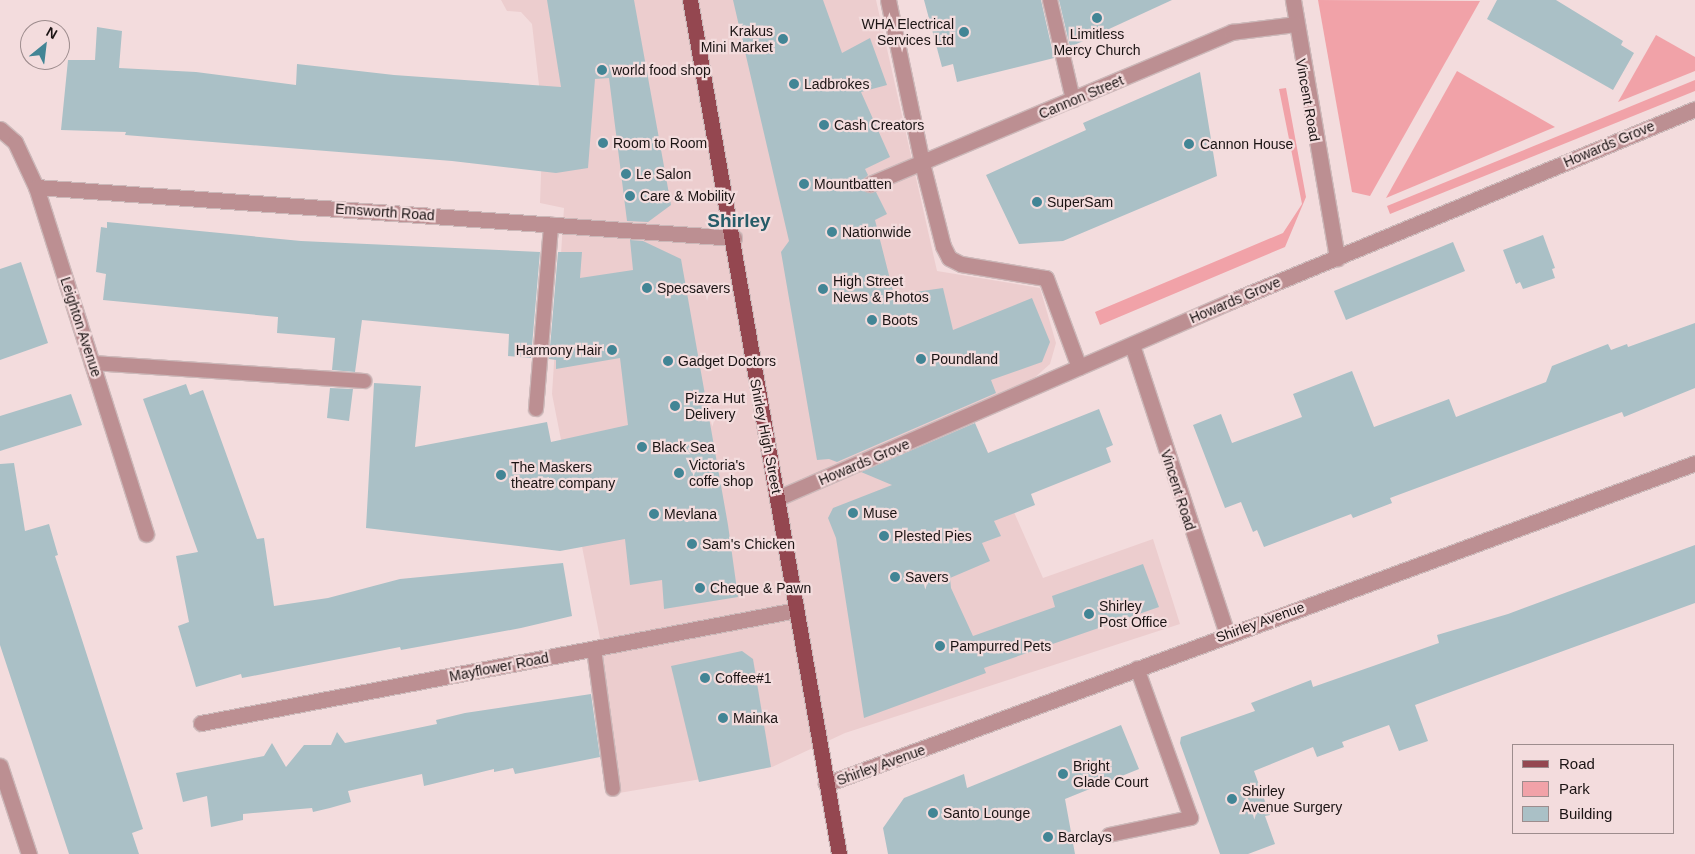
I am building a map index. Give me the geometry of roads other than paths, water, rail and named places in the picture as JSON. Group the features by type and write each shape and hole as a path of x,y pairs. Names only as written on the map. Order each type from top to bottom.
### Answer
{"main road":[{"name":"Shirley High Street","path":"690,0 734,238 748,343 778,498 839,854"}],"street":[{"path":"888,0 922,163 943,246 949,258 960,264 1046,278 1079,367"},
{"name":"Vincent Road","path":"1293,0 1337,258"},
{"name":"Cannon Street","path":"870,184 1232,32 1296,24"},
{"name":"Howards Grove","path":"778,498 968,418 1079,367 1695,109"},
{"name":"Leighton Avenue","path":"0,129 15,142 36,187 146,534"},
{"name":"Emsworth Road","path":"36,187 734,238"},
{"name":"Vincent Road","path":"1132,345 1227,634"},
{"name":"Shirley Avenue","path":"826,784 1227,634 1695,463"},
{"name":"Mayflower Road","path":"201,723 796,610"},
{"path":"0,766 29,854"}],"lane":[{"path":"1050,0 1073,100"},
{"path":"536,409 551,225"},
{"path":"92,363 364,381"},
{"path":"594,649 613,789"},
{"path":"1109,834 1191,818 1137,668"}],"place":[{"name":"Limitless Mercy Church","path":"1097,18"},
{"name":"WHA Electrical Services Ltd","path":"964,32"},
{"name":"Krakus Mini Market","path":"783,39"},
{"name":"world food shop","path":"602,70"},
{"name":"Ladbrokes","path":"794,84"},
{"name":"Cash Creators","path":"824,125"},
{"name":"Room to Room","path":"603,143"},
{"name":"Cannon House","path":"1189,144"},
{"name":"Le Salon","path":"626,174"},
{"name":"Mountbatten","path":"804,184"},
{"name":"Care & Mobility","path":"630,196"},
{"name":"SuperSam","path":"1037,202"},
{"name":"Nationwide","path":"832,232"},
{"name":"Specsavers","path":"647,288"},
{"name":"High Street News & Photos","path":"823,289"},
{"name":"Boots","path":"872,320"},
{"name":"Harmony Hair","path":"612,350"},
{"name":"Poundland","path":"921,359"},
{"name":"Gadget Doctors","path":"668,361"},
{"name":"Pizza Hut Delivery","path":"675,406"},
{"name":"Black Sea","path":"642,447"},
{"name":"Victoria's coffe shop","path":"679,473"},
{"name":"The Maskers theatre company","path":"501,475"},
{"name":"Muse","path":"853,513"},
{"name":"Mevlana","path":"654,514"},
{"name":"Plested Pies","path":"884,536"},
{"name":"Sam's Chicken","path":"692,544"},
{"name":"Savers","path":"895,577"},
{"name":"Cheque & Pawn","path":"700,588"},
{"name":"Shirley Post Office","path":"1089,614"},
{"name":"Pampurred Pets","path":"940,646"},
{"name":"Coffee#1","path":"705,678"},
{"name":"Mainka","path":"723,718"},
{"name":"Bright Glade Court","path":"1063,774"},
{"name":"Shirley Avenue Surgery","path":"1232,799"},
{"name":"Santo Lounge","path":"933,813"},
{"name":"Barclays","path":"1048,837"}],"district":[{"name":"Shirley","path":"739,221"}]}
